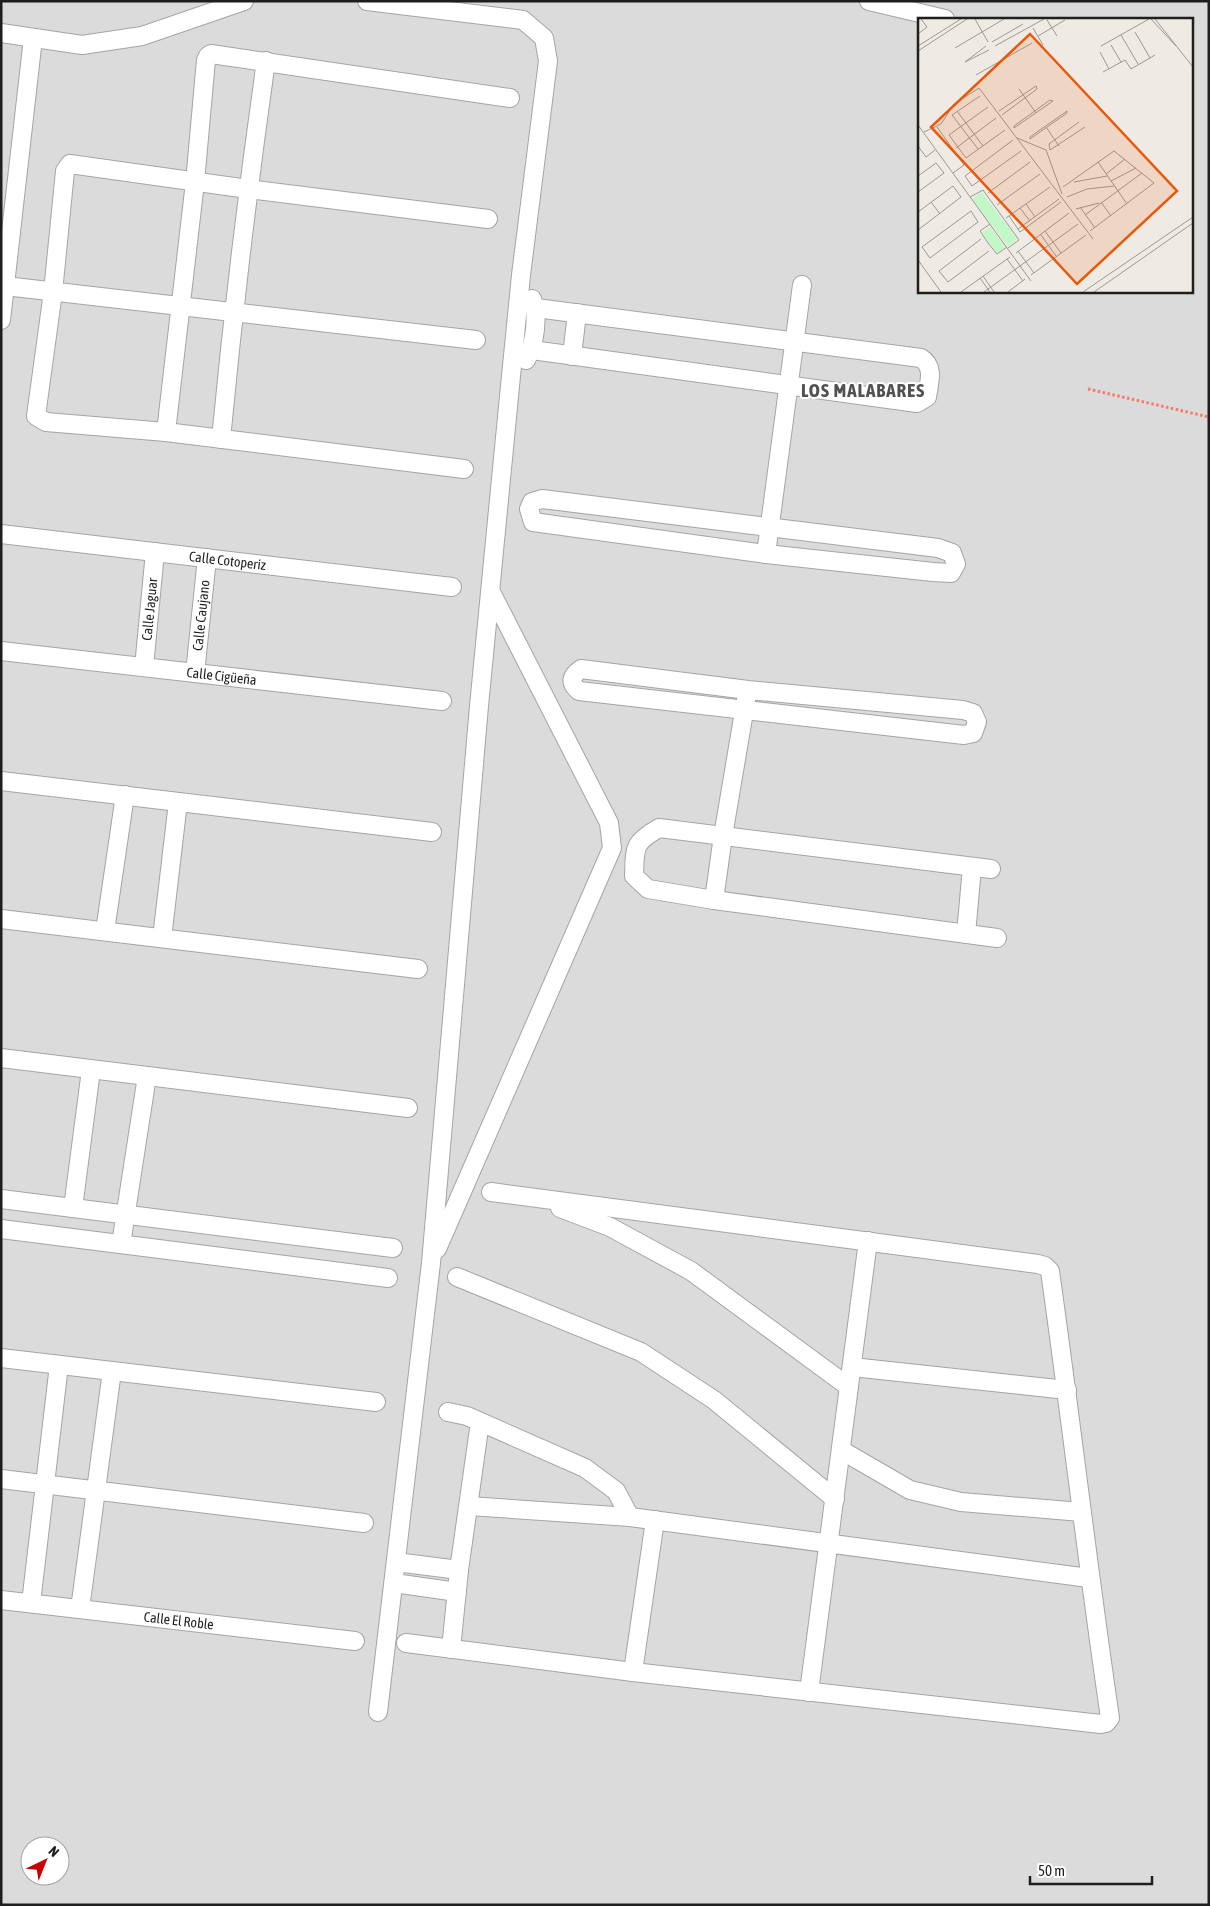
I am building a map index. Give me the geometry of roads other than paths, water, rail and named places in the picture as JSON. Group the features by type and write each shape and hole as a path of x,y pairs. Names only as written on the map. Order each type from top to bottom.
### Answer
{"street":[{"path":"1,33 82,45 142,36 244,1"},
{"path":"367,1 523,20 544,38 548,61 521,275 510,386 431,1263 378,1712"},
{"path":"869,1 941,18"},
{"path":"1,320 33,38"},
{"path":"166,432 208,56 212,54 266,61 510,98"},
{"path":"221,439 233,311 266,61"},
{"path":"464,469 166,432 46,422 36,416 53,292 67,167 70,164 248,189 488,218"},
{"path":"510,386 532,350 536,308 521,275"},
{"path":"766,554 802,284"},
{"path":"5,286 476,340"},
{"path":"532,350 917,403 927,397 930,368 928,362 921,358 536,308"},
{"path":"572,356 577,313"},
{"path":"542,499 938,548 952,552 956,564 951,573 766,554 534,522 530,517 529,509 532,502 542,499"},
{"name":"Calle Cotoperiz","path":"1,534 452,587"},
{"name":"Calle Jaguar","path":"144,667 155,552"},
{"name":"Calle Caujano","path":"195,673 207,558"},
{"path":"431,1263 612,848 608,823 490,592"},
{"name":"Calle Cigüeña","path":"1,651 442,701"},
{"path":"581,669 748,690 963,710 973,713 977,722 973,733 964,735 745,711 579,691 573,687 572,681 574,674 581,669"},
{"path":"714,900 748,690"},
{"path":"1,781 432,832"},
{"path":"105,931 125,795"},
{"path":"162,938 178,802"},
{"path":"991,869 659,828 642,838 635,854 634,876 648,889 714,900 998,938"},
{"path":"612,848 635,854"},
{"path":"966,934 972,867"},
{"path":"1,919 418,969"},
{"path":"1,1058 408,1108"},
{"path":"73,1208 91,1070"},
{"path":"121,1244 147,1076"},
{"path":"406,1643 633,1672 1101,1724 1106,1723 1110,1718 1089,1578 1050,1271 1045,1266 490,1192"},
{"path":"530,1197 610,1227 691,1271 849,1387"},
{"path":"1,1199 393,1248"},
{"path":"1,1229 388,1278"},
{"path":"809,1692 868,1242"},
{"path":"457,1277 641,1352 714,1400 834,1499"},
{"path":"1,1358 376,1402"},
{"path":"31,1603 59,1365"},
{"path":"852,1368 1066,1390"},
{"path":"80,1609 112,1371"},
{"path":"448,1412 467,1416 585,1468 616,1491 630,1517"},
{"path":"451,1649 459,1570 480,1422"},
{"path":"841,1450 910,1490 961,1502 1081,1512"},
{"path":"1,1479 364,1523"},
{"path":"469,1506 630,1517 1089,1578"},
{"path":"633,1672 655,1520"},
{"path":"396,1562 459,1570"},
{"path":"394,1583 457,1592"},
{"name":"Calle El Roble","path":"1,1600 355,1641"}],"district":[{"name":"LOS MALABARES","path":"863,390"}]}
